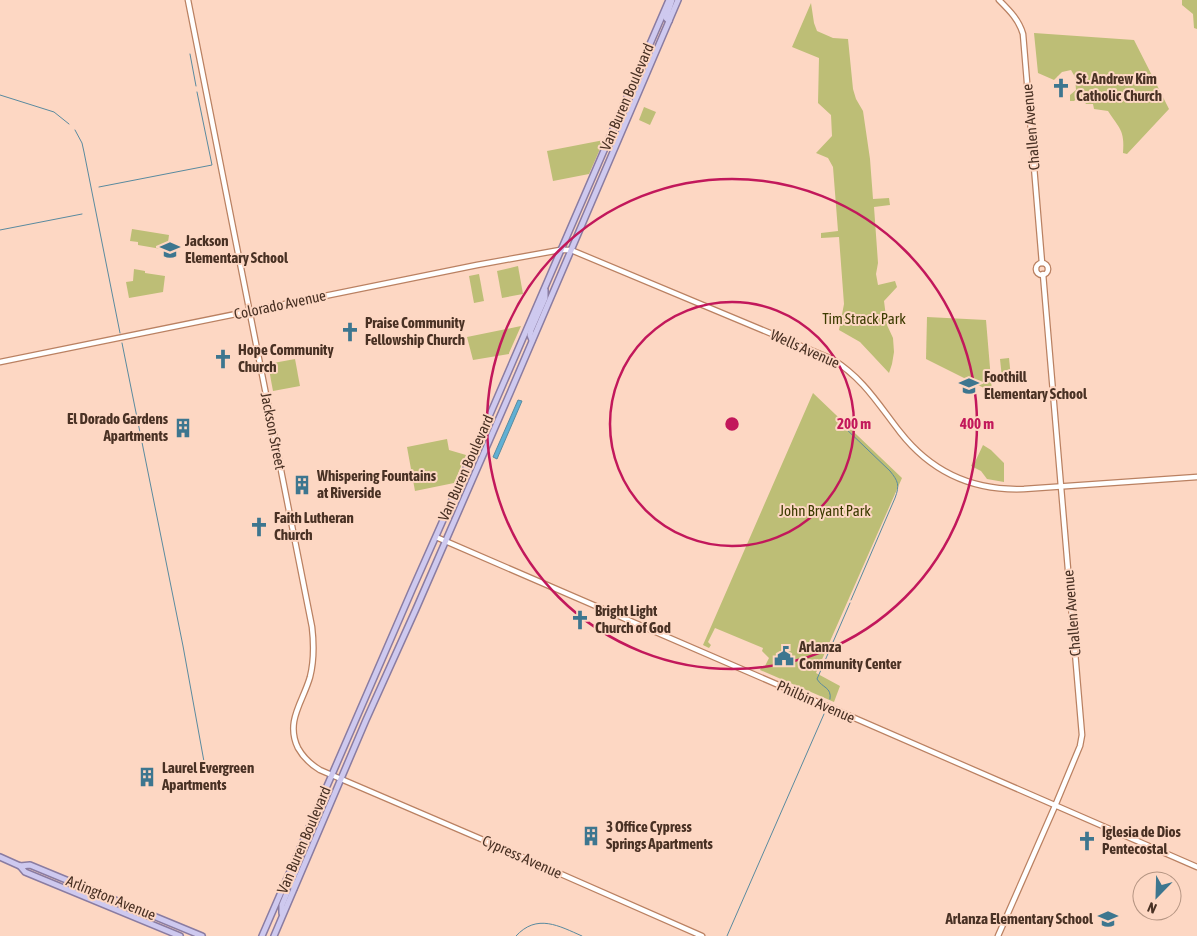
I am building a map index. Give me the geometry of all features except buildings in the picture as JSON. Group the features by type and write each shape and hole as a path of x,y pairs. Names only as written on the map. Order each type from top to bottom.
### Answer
{"main road":[{"path":"669,21 666,18 670,0"},
{"name":"Van Buren Boulevard","path":"262,936 670,0"},
{"name":"Van Buren Boulevard","path":"274,936 678,0"},
{"path":"532,341 531,330 545,298 545,286"},
{"path":"382,659 392,663"},
{"path":"294,888 292,881 300,860 301,848"},
{"name":"Arlington Avenue","path":"0,858 20,866 26,872 180,936"},
{"name":"Arlington Avenue","path":"20,866 30,865 202,936"},
{"path":"282,916 282,905 287,891 285,884"}],"street":[{"name":"Jackson Street","path":"188,0 314,640 312,669 296,711 293,732 296,743 308,761 320,770 341,779"},
{"name":"Challen Avenue","path":"1000,0 1015,16 1023,34 1042,263"},
{"name":"Colorado Avenue","path":"0,362 477,265 560,250"},
{"name":"Wells Avenue","path":"560,250 571,250 832,359 858,378 916,451 934,465 972,484 1009,490 1197,477"},
{"path":"1042,263 1048,268 1047,272 1043,274 1039,274 1036,269 1042,263"},
{"name":"Challen Avenue","path":"998,936 1055,806 1080,746 1082,736 1043,274"},
{"name":"Philbin Avenue","path":"436,537 1197,868"},
{"name":"Cypress Avenue","path":"341,779 702,936"}],"green space":[{"path":"1182,0 1197,0 1197,29 1194,28 1193,14 1182,5"},
{"name":"Tim Strack Park","path":"811,3 817,31 833,38 848,39 853,89 863,111 870,159 873,199 889,198 890,205 874,207 878,285 895,281 897,287 884,301 887,325 893,338 894,352 889,373 860,342 839,330 844,304 839,237 821,238 821,233 838,231 833,167 828,158 816,153 832,136 831,115 818,103 819,58 792,47"},
{"path":"1034,33 1134,40 1169,109 1127,154 1123,153 1122,134 1108,111 1094,109 1093,104 1086,104 1080,96 1074,101 1070,101 1070,95 1076,90 1075,77 1071,70 1062,72 1054,80 1038,73"},
{"path":"644,107 656,112 650,125 639,120"},
{"path":"604,140 589,174 553,181 547,151"},
{"path":"132,229 169,235 167,250 138,245 138,242 130,241"},
{"path":"518,266 523,294 502,298 497,271"},
{"path":"134,269 165,276 163,292 129,298 126,282 133,281"},
{"path":"479,274 484,301 474,303 469,276"},
{"path":"927,317 986,320 992,392 926,359"},
{"path":"521,326 509,354 473,360 467,337"},
{"path":"1009,358 1011,378 1002,378 1000,359"},
{"path":"295,359 300,386 273,391 268,364"},
{"name":"John Bryant Park","path":"813,393 902,478 816,673 840,686 834,702 760,670 762,666 765,666 769,658 762,651 763,648 715,628 708,642 711,645 709,648 703,645"},
{"path":"447,439 449,450 466,455 454,483 415,491 407,447"},
{"path":"983,445 1004,463 1004,482 987,479 981,471 971,466"}],"water":[{"path":"518,400 522,401 497,459 493,457"}],"waterway":[{"path":"190,54 196,86"},
{"path":"99,187 212,165 197,92"},
{"path":"0,95 54,112 69,124"},
{"path":"75,130 82,143 84,152 120,333"},
{"path":"0,230 82,214"},
{"path":"122,343 183,646 205,767"},
{"path":"843,426 890,471 898,486 895,498 851,600"},
{"path":"830,699 830,692 817,679 850,603"},
{"path":"727,936 824,714"},
{"path":"516,936 524,929 540,923 557,926 582,936"}],"place":[{"name":"St. Andrew Kim Catholic Church","path":"1061,88"},
{"name":"Jackson Elementary School","path":"170,250"},
{"name":"Praise Community Fellowship Church","path":"350,332"},
{"name":"Hope Community Church","path":"223,359"},
{"name":"Foothill Elementary School","path":"969,386"},
{"name":"El Dorado Gardens Apartments","path":"183,428"},
{"name":"Whispering Fountains at Riverside","path":"302,485"},
{"name":"Faith Lutheran Church","path":"259,527"},
{"name":"Bright Light Church of God","path":"580,620"},
{"name":"Arlanza Community Center","path":"784,656"},
{"name":"Laurel Evergreen Apartments","path":"147,777"},
{"name":"3 Office Cypress Springs Apartments","path":"591,836"},
{"name":"Iglesia de Dios Pentecostal","path":"1087,841"},
{"name":"Arlanza Elementary School","path":"1108,919"}]}
